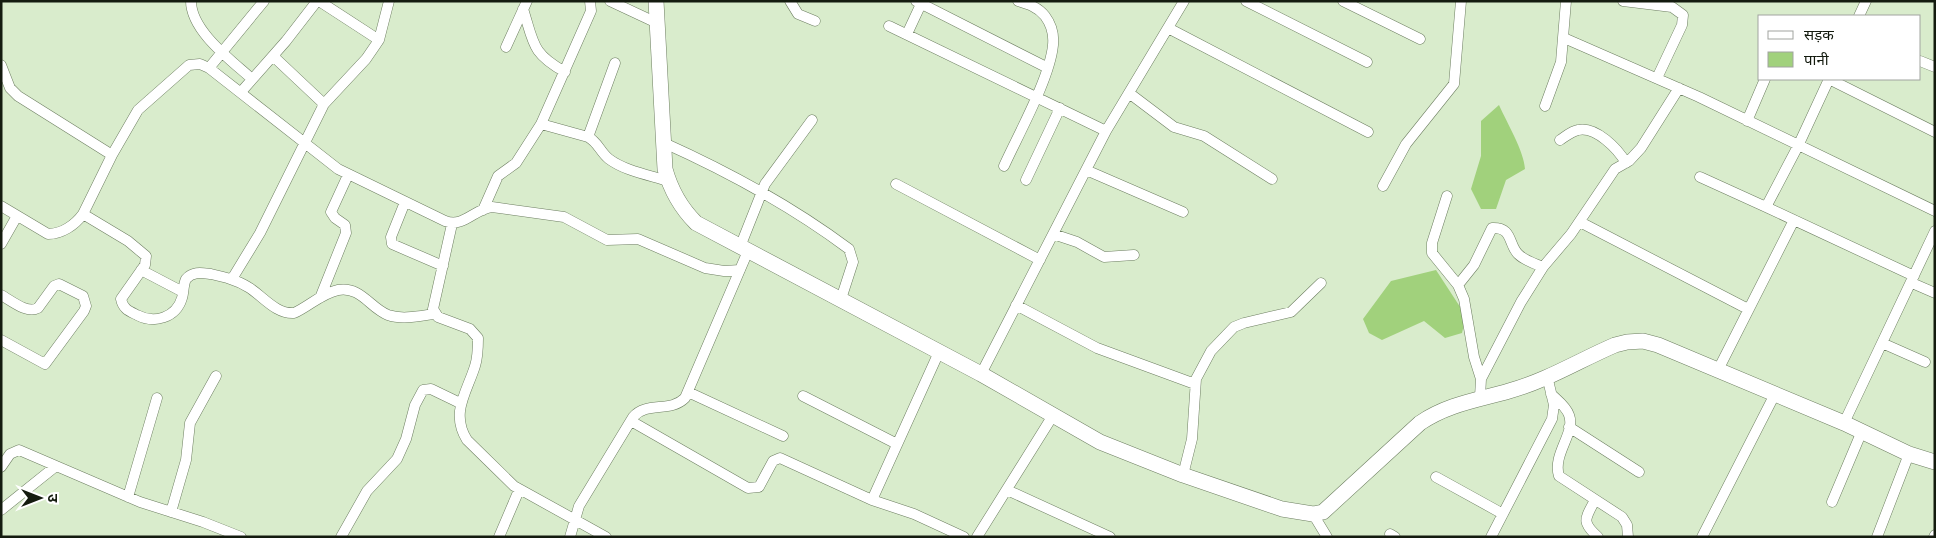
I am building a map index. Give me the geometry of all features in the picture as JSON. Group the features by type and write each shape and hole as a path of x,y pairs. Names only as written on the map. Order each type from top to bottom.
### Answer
{"street":[{"path":"191,1 195,22 222,52 252,79"},
{"path":"209,68 264,1"},
{"path":"240,92 273,56 318,1 379,40"},
{"path":"232,279 260,233 324,104 366,59 379,40 389,1"},
{"path":"610,1 657,23"},
{"path":"656,1 662,142 668,181 682,210 696,223 981,374 1052,417 1100,442 1183,475 1282,508 1313,514 1322,512 1331,506 1420,424 1435,413 1480,397 1509,391 1627,342 1643,341 1658,345 1844,423 1909,454 1935,462"},
{"path":"790,1 798,14 815,21"},
{"path":"1004,166 1036,96 1053,43 1049,23 1039,10 1018,1"},
{"path":"981,374 1106,131 1184,1"},
{"path":"1246,1 1367,62"},
{"path":"1344,1 1420,39"},
{"path":"1383,186 1406,144 1454,84 1461,1"},
{"path":"1545,106 1557,77 1564,38 1566,1"},
{"path":"1623,1 1672,7 1683,15 1682,26 1657,78"},
{"path":"1859,15 1866,1"},
{"path":"483,210 498,176 516,163 541,124 591,11 591,2"},
{"path":"907,34 918,3 1046,67"},
{"path":"525,5 540,55 547,62 565,72"},
{"path":"506,47 525,5"},
{"path":"889,26 1106,131"},
{"path":"1168,28 1368,132"},
{"path":"1564,38 1679,88 1935,211"},
{"path":"273,56 324,104"},
{"path":"1921,61 1935,67"},
{"path":"588,137 615,63"},
{"path":"1,206 42,232 55,234 73,224 83,214 112,155 138,110 186,67 195,64 209,68 304,144 348,175 452,224 464,221 483,210 496,208 564,218 607,240 638,239 705,268 724,271 740,270"},
{"path":"1,65 10,88 18,96 112,155"},
{"path":"1747,121 1765,80"},
{"path":"1766,206 1798,146 1829,80"},
{"path":"1831,80 1935,132"},
{"path":"1481,379 1521,302 1543,268 1580,222 1615,169 1626,163 1642,148 1679,88"},
{"path":"1129,93 1161,115 1174,127 1204,136 1272,179"},
{"path":"1026,180 1060,108"},
{"path":"570,537 579,506 639,410 672,407 679,403 688,392 740,270 744,249 762,191 773,171 812,120"},
{"path":"541,124 588,137 598,144 603,153 613,162 668,181"},
{"path":"1560,140 1574,131 1587,130 1614,147 1626,163"},
{"path":"662,142 726,171 762,191 849,248 853,262 841,299"},
{"path":"1086,170 1183,212"},
{"path":"320,298 346,233 345,224 335,218 332,212 348,175"},
{"path":"1700,177 1766,206 1913,279 1935,293"},
{"path":"896,184 1040,260"},
{"path":"1447,196 1432,243 1432,253 1458,285 1469,319 1474,357 1481,379 1480,397"},
{"path":"405,202 391,237 392,244 443,266"},
{"path":"83,214 144,252 147,260 121,299 126,309 150,320 162,318 174,310 183,292 186,279 196,273 232,279 247,286 277,309 289,314 300,311 336,290 348,290 364,296 389,315 404,317 434,314 470,329 478,338 475,366 460,403 459,424 467,440 519,490 606,537"},
{"path":"1,244 17,216"},
{"path":"1718,370 1794,220"},
{"path":"1580,222 1748,310"},
{"path":"434,314 452,224"},
{"path":"1458,285 1474,265 1492,228 1499,229 1509,235 1519,255 1543,268"},
{"path":"1844,423 1935,231"},
{"path":"1053,234 1077,242 1104,257 1134,255"},
{"path":"141,270 183,292"},
{"path":"1183,475 1192,439 1195,384 1202,366 1225,335 1244,323 1291,312 1322,282"},
{"path":"1,295 26,309 34,310 38,308 54,286 59,284 83,296 86,306 45,364 1,340"},
{"path":"1016,305 1097,348 1195,384"},
{"path":"1882,343 1926,362"},
{"path":"872,500 939,352"},
{"path":"171,512 186,460 190,423 216,376"},
{"path":"1492,537 1552,419 1554,405 1546,376"},
{"path":"340,537 367,491 397,459 406,439 415,405 423,390 431,389 460,403"},
{"path":"688,392 783,436"},
{"path":"1551,394 1566,409 1570,420 1557,462 1559,476 1625,520 1628,537"},
{"path":"1702,537 1775,394"},
{"path":"803,396 897,444"},
{"path":"128,497 157,398"},
{"path":"979,536 1052,417"},
{"path":"631,421 748,488 756,489 759,487 772,461 780,458 872,500 914,514 964,537"},
{"path":"1569,427 1639,472"},
{"path":"1832,502 1862,431"},
{"path":"1,467 10,454 19,450 128,497 241,537"},
{"path":"1877,537 1909,454"},
{"path":"1,510 56,466"},
{"path":"1436,477 1503,514"},
{"path":"499,537 519,490"},
{"path":"1007,490 1110,537"},
{"path":"1594,500 1585,522 1586,526 1598,537"},
{"path":"1313,514 1327,537"}],"water":[{"path":"1499,105 1518,146 1525,169 1506,180 1496,209 1481,209 1471,189 1481,156 1481,121"},
{"path":"1436,270 1466,316 1462,333 1445,338 1424,321 1382,340 1369,333 1363,319 1391,281"}]}
